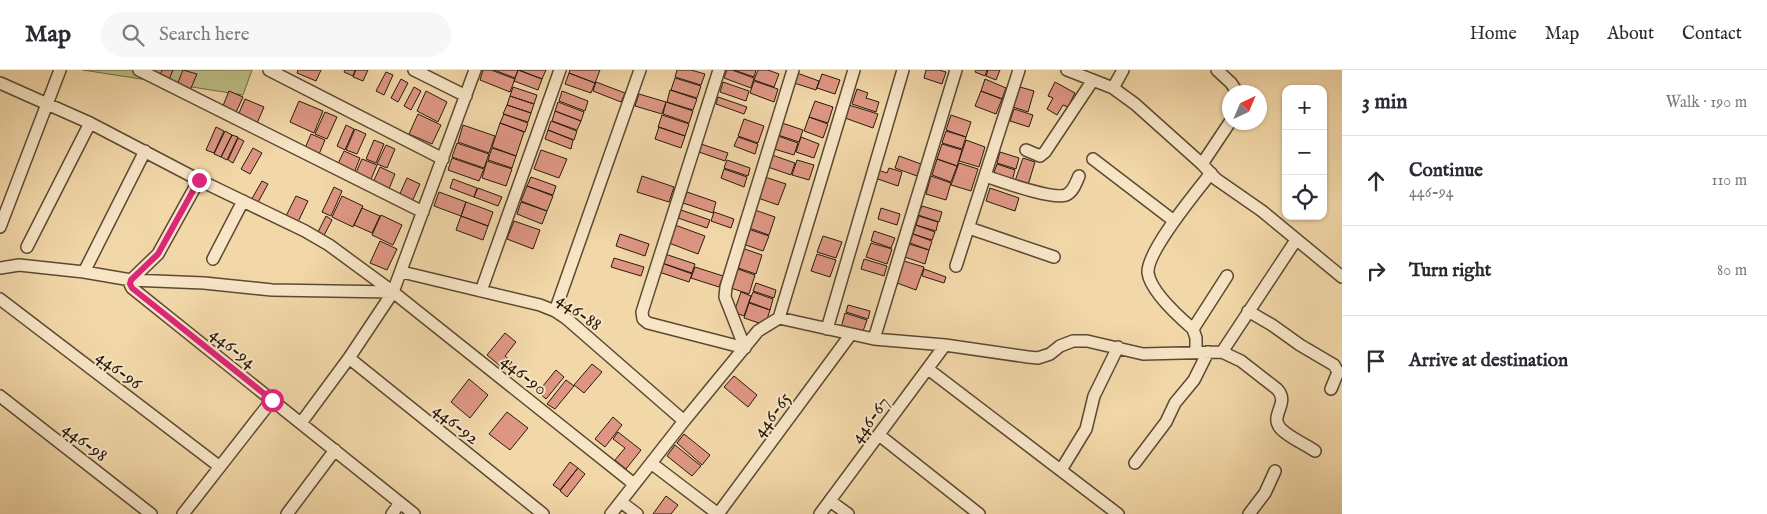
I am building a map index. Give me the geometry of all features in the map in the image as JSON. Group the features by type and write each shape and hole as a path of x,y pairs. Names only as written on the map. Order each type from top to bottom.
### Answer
{"street":[{"path":"0,227 60,70"},
{"path":"139,70 424,212"},
{"path":"269,70 443,159"},
{"path":"414,70 466,96"},
{"path":"301,423 349,358 393,292 402,272 475,70"},
{"path":"481,291 560,70"},
{"path":"555,310 640,70"},
{"path":"719,70 642,312 643,319 648,323 745,348"},
{"path":"745,348 725,296 726,287 793,70"},
{"path":"611,514 758,331 780,318 854,70"},
{"path":"827,329 903,70"},
{"path":"874,339 956,70"},
{"path":"956,266 1019,70"},
{"path":"1067,70 1113,88 1135,104 1226,187 1262,211 1342,277"},
{"path":"1113,88 1123,70"},
{"path":"1217,70 1232,85"},
{"path":"1026,150 1040,156 1043,155 1093,80"},
{"name":"446-90","path":"0,83 90,123 199,180 305,231 328,245 393,292 634,484"},
{"path":"27,247 90,123"},
{"path":"1202,164 1225,130"},
{"path":"84,272 145,151"},
{"path":"1093,159 1174,221"},
{"path":"1135,464 1166,422 1172,407 1191,384 1202,352 1193,329 1168,305 1151,283 1148,272 1149,262 1174,221 1211,173"},
{"path":"985,176 1056,196 1068,194 1072,190 1078,176"},
{"path":"131,280 158,254 199,180"},
{"path":"213,259 243,201"},
{"path":"968,228 1054,257"},
{"path":"1222,352 1296,240"},
{"path":"0,268 19,265 84,272 131,280 204,283 272,290 393,292"},
{"name":"446-88","path":"402,272 555,310 684,421"},
{"path":"1193,329 1227,276"},
{"name":"446-94","path":"131,280 132,288 414,514"},
{"name":"446-96","path":"0,299 220,467"},
{"path":"1248,311 1334,365 1338,372 1330,389"},
{"path":"780,318 874,339 945,345 1038,358 1050,354 1060,346 1072,341 1087,341 1143,354 1222,352 1241,361 1278,388 1282,393 1283,401 1276,417 1277,423 1281,429 1315,451"},
{"name":"446-65","path":"718,514 851,334"},
{"name":"446-67","path":"820,514 945,345"},
{"path":"1061,470 1086,429 1094,396 1118,347"},
{"name":"446-92","path":"349,358 543,514"},
{"path":"928,369 1118,514"},
{"name":"446-98","path":"0,396 151,514"},
{"path":"183,514 272,400"},
{"path":"879,435 979,514"},
{"path":"287,514 334,450"},
{"path":"651,463 718,514"},
{"path":"1249,514 1265,493 1275,470"},
{"path":"830,501 848,514"},
{"path":"621,502 637,514"},
{"path":"392,514 400,503"}],"green space":[{"path":"83,70 252,70 243,95"}],"building":[{"path":"162,70 173,70 166,87 157,83"},
{"path":"183,70 197,74 188,95 175,90"},
{"path":"298,70 321,70 316,81 297,73"},
{"path":"345,70 355,70 353,76 344,72"},
{"path":"356,70 368,70 363,81 353,77"},
{"path":"483,70 491,70 515,79 510,92 480,80"},
{"path":"494,70 518,70 515,78"},
{"path":"518,70 542,79 538,90 514,81"},
{"path":"519,70 546,70 542,79"},
{"path":"570,70 600,70 595,83 569,73"},
{"path":"677,70 691,70 705,74 701,85 675,77"},
{"path":"727,70 754,78 751,88 724,78"},
{"path":"734,70 756,70 754,77"},
{"path":"758,70 768,70 779,74 774,87 754,80"},
{"path":"926,70 946,72 942,84 924,78"},
{"path":"976,70 987,70 985,76 975,72"},
{"path":"988,70 1000,70 996,80 986,76"},
{"path":"386,72 393,75 384,95 376,91"},
{"path":"569,73 595,83 591,93 565,84"},
{"path":"797,73 819,81 816,90 794,83"},
{"path":"822,74 840,80 835,94 817,88"},
{"path":"675,78 701,86 697,98 671,90"},
{"path":"401,79 408,83 398,102 391,98"},
{"path":"985,79 1006,88 1002,99 981,91"},
{"path":"754,81 778,89 774,102 750,93"},
{"path":"596,82 625,93 621,102 593,91"},
{"path":"723,82 749,91 746,101 720,92"},
{"path":"1055,82 1075,93 1068,107 1063,105 1057,115 1047,109 1053,98 1048,96"},
{"path":"414,87 421,91 411,110 404,106"},
{"path":"513,87 537,95 534,104 510,96"},
{"path":"1020,87 1034,91 1028,112 1013,107"},
{"path":"857,89 868,93 866,98 879,102 876,112 852,104"},
{"path":"670,90 697,99 693,110 667,102"},
{"path":"229,91 243,97 233,119 220,113"},
{"path":"426,91 447,102 438,122 417,111"},
{"path":"562,91 588,101 585,111 559,101"},
{"path":"981,91 1002,99 996,114 975,106"},
{"path":"639,94 666,102 662,114 635,106"},
{"path":"510,96 534,104 531,113 507,105"},
{"path":"718,97 747,107 744,114 716,104"},
{"path":"245,99 264,107 255,128 236,120"},
{"path":"299,101 323,111 314,133 290,122"},
{"path":"815,101 833,107 828,123 809,117"},
{"path":"558,102 584,112 581,121 555,111"},
{"path":"666,102 693,111 689,123 663,114"},
{"path":"507,105 531,113 528,122 503,114"},
{"path":"849,105 878,114 873,128 845,118"},
{"path":"1014,109 1033,115 1029,127 1010,121"},
{"path":"555,111 581,121 577,130 552,121"},
{"path":"325,112 337,117 327,139 315,134"},
{"path":"418,114 441,125 432,144 409,134"},
{"path":"504,114 528,123 525,132 500,123"},
{"path":"662,115 689,124 685,136 658,127"},
{"path":"951,115 971,122 966,137 946,130"},
{"path":"809,117 828,124 823,138 804,131"},
{"path":"744,119 764,126 758,143 738,136"},
{"path":"551,121 577,131 574,140 548,130"},
{"path":"500,123 524,132 516,156 492,147"},
{"path":"782,123 803,130 799,142 778,135"},
{"path":"346,125 354,129 345,150 337,146"},
{"path":"463,125 495,136 489,153 458,142"},
{"path":"216,127 224,131 214,153 206,150"},
{"path":"659,127 685,136 681,148 655,139"},
{"path":"355,129 366,134 357,154 346,150"},
{"path":"548,130 573,140 571,149 545,139"},
{"path":"225,131 232,135 221,157 214,154"},
{"path":"946,131 966,137 962,149 942,143"},
{"path":"311,134 325,140 317,159 303,153"},
{"path":"232,135 238,137 227,160 221,157"},
{"path":"778,136 798,143 794,155 774,149"},
{"path":"738,137 758,144 755,154 734,146"},
{"path":"801,137 819,144 814,158 796,152"},
{"path":"238,138 244,141 233,163 228,160"},
{"path":"374,140 384,144 376,163 366,159"},
{"path":"966,140 985,147 979,167 959,161"},
{"path":"457,143 489,154 484,168 452,157"},
{"path":"701,144 728,153 725,161 699,152"},
{"path":"942,144 962,150 957,166 937,159"},
{"path":"386,145 395,149 387,168 377,164"},
{"path":"253,148 262,153 250,174 241,169"},
{"path":"492,148 516,156 512,168 488,160"},
{"path":"541,150 567,159 559,178 534,169"},
{"path":"344,151 360,158 353,175 336,168"},
{"path":"1000,152 1019,158 1016,169 997,163"},
{"path":"772,155 795,163 791,175 768,167"},
{"path":"899,156 921,164 917,176 895,168"},
{"path":"452,158 484,169 479,181 448,170"},
{"path":"1023,158 1035,162 1028,185 1015,181"},
{"path":"362,159 377,165 369,184 354,177"},
{"path":"937,159 957,166 951,182 932,175"},
{"path":"727,160 750,168 748,176 724,168"},
{"path":"797,160 814,165 809,180 792,175"},
{"path":"487,161 512,169 506,186 482,178"},
{"path":"959,163 978,169 971,191 951,185"},
{"path":"997,164 1015,170 1012,181 993,175"},
{"path":"380,167 395,174 387,194 371,187"},
{"path":"889,168 902,172 898,186 875,178 878,170 887,173"},
{"path":"724,169 747,177 744,187 721,178"},
{"path":"642,176 674,187 669,202 637,192"},
{"path":"931,176 951,183 946,200 926,194"},
{"path":"531,177 556,186 553,195 527,186"},
{"path":"765,177 786,184 778,205 758,198"},
{"path":"407,178 420,184 411,204 398,198"},
{"path":"453,179 477,188 474,197 450,188"},
{"path":"262,181 268,184 256,206 250,202"},
{"path":"527,186 553,196 547,211 521,201"},
{"path":"334,187 342,191 331,216 322,212"},
{"path":"478,188 502,197 498,206 474,197"},
{"path":"990,188 1019,198 1015,211 986,201"},
{"path":"439,192 466,202 461,216 434,206"},
{"path":"687,192 716,202 713,213 683,203"},
{"path":"296,196 308,201 296,226 284,220"},
{"path":"342,196 363,206 353,227 332,217"},
{"path":"466,202 493,212 488,226 461,216"},
{"path":"521,202 547,211 542,224 517,214"},
{"path":"922,206 942,212 939,222 918,215"},
{"path":"362,208 380,216 372,233 354,225"},
{"path":"881,208 900,214 897,225 878,219"},
{"path":"681,210 710,220 707,228 678,218"},
{"path":"755,210 775,217 769,235 749,228"},
{"path":"714,212 734,219 731,228 711,221"},
{"path":"381,215 402,225 393,245 372,235"},
{"path":"326,216 332,220 321,241 315,238"},
{"path":"461,216 488,226 483,240 456,230"},
{"path":"919,216 938,222 936,231 916,225"},
{"path":"514,221 540,230 533,249 507,239"},
{"path":"675,225 705,236 698,254 669,243"},
{"path":"916,225 935,232 932,240 913,234"},
{"path":"748,229 769,236 763,251 743,244"},
{"path":"874,231 895,238 891,248 871,241"},
{"path":"620,234 649,244 645,256 616,246"},
{"path":"913,234 932,241 929,250 910,243"},
{"path":"823,236 842,242 836,258 817,252"},
{"path":"380,241 397,249 387,270 370,263"},
{"path":"871,243 892,249 887,264 866,257"},
{"path":"909,244 929,250 925,264 905,257"},
{"path":"742,248 762,255 756,274 735,267"},
{"path":"665,254 695,264 692,273 662,263"},
{"path":"817,254 836,260 830,277 811,271"},
{"path":"614,258 644,267 641,276 611,267"},
{"path":"864,259 887,266 884,276 861,269"},
{"path":"904,261 924,267 916,290 897,283"},
{"path":"662,263 692,274 689,282 659,272"},
{"path":"695,267 723,276 719,287 691,278"},
{"path":"735,268 755,275 749,294 728,287"},
{"path":"924,269 946,277 944,283 922,276"},
{"path":"756,283 776,290 774,298 753,291"},
{"path":"741,292 751,296 744,316 734,312"},
{"path":"753,292 773,299 770,310 749,302"},
{"path":"749,303 770,310 765,325 744,318"},
{"path":"848,305 870,311 868,319 846,312"},
{"path":"845,313 867,320 862,334 841,328"},
{"path":"505,333 516,342 505,356 512,362 505,370 487,355"},
{"path":"592,364 602,372 584,393 574,385"},
{"path":"556,370 564,377 546,399 538,392"},
{"path":"734,376 757,395 748,407 724,387"},
{"path":"469,379 488,395 470,418 451,402"},
{"path":"566,380 574,386 555,409 547,404"},
{"path":"507,412 528,428 510,450 489,434"},
{"path":"613,417 622,425 605,447 595,439"},
{"path":"618,432 641,450 626,469 615,460 625,448 613,439"},
{"path":"684,434 710,455 702,465 677,443"},
{"path":"675,445 701,466 692,476 667,456"},
{"path":"570,462 578,468 560,490 553,485"},
{"path":"578,468 585,474 567,497 560,491"},
{"path":"666,496 678,505 671,514 653,514"}],"route":[{"path":"199,180 158,254 131,280 130,284 132,288 272,400"}]}
